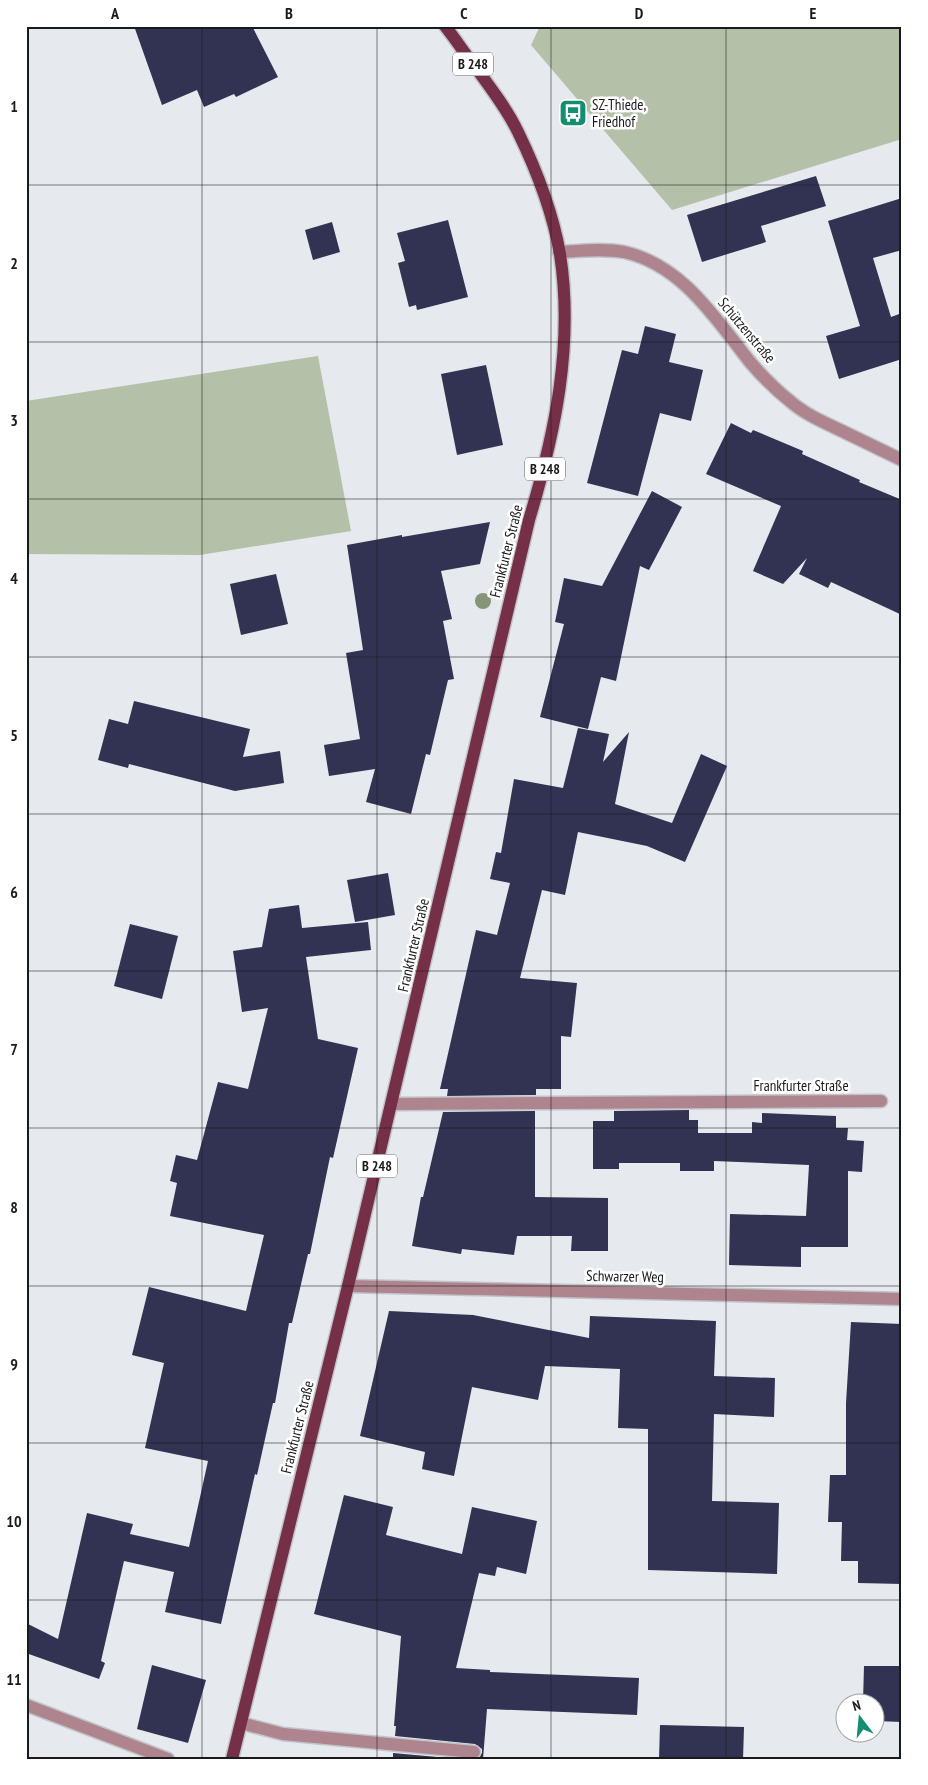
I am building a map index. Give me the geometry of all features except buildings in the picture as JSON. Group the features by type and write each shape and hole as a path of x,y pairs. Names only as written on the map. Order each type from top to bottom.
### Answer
{"main road":[{"name":"Frankfurter Straße","path":"232,1759 392,1104 529,520 545,468 554,422 564,336 562,275 559,252 535,168 518,130 449,28"}],"street":[{"name":"Schützenstraße","path":"559,252 602,250 624,252 664,268 684,284 708,308 752,364 792,404 816,419 902,460"},
{"name":"Frankfurter Straße","path":"392,1104 881,1100"},
{"name":"Schwarzer Weg","path":"348,1286 902,1299"},
{"path":"26,1705 168,1759"},
{"path":"241,1723 283,1734 474,1752"}],"green space":[{"path":"540,26 902,26 902,139 672,210 531,45"},
{"path":"318,356 351,531 200,555 26,554 26,401"}],"place":[{"name":"SZ-Thiede, Friedhof","path":"573,113"}]}
